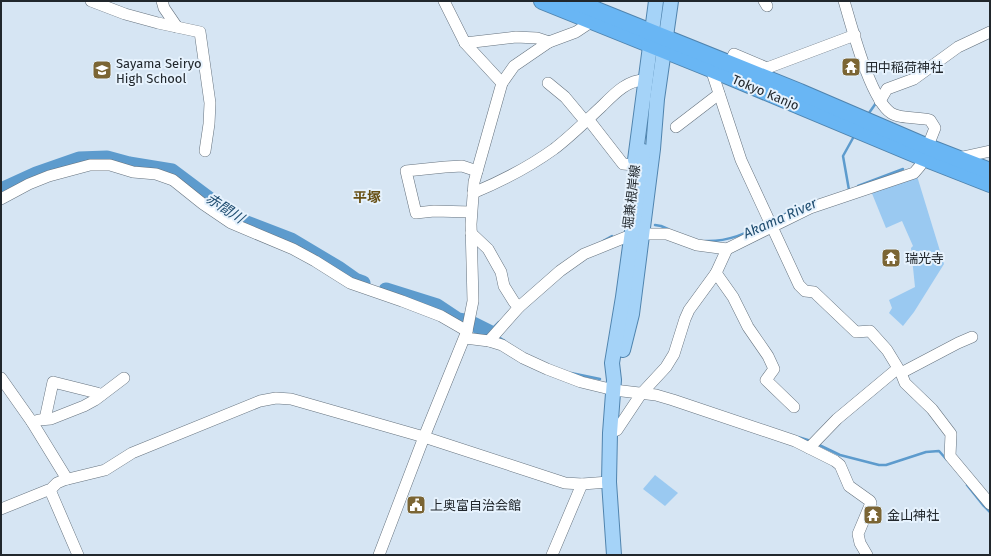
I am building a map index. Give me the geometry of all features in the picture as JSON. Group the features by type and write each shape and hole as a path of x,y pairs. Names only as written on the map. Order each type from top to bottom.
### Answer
{"highway":[{"name":"Tokyo Kanjo","path":"542,1 591,22 729,64 800,92 990,184"},
{"name":"Tokyo Kanjo","path":"574,1 711,69 926,152 958,158 990,171"}],"main road":[{"path":"656,1 658,42"},
{"path":"658,42 671,1"},
{"name":"堀兼根岸線","path":"616,364 618,297 646,80 658,42"},
{"name":"堀兼根岸線","path":"616,364 632,314 653,149 657,98 658,42"},
{"name":"堀兼根岸線","path":"614,555 609,482 610,433 623,297 645,151"}],"street":[{"path":"91,1 125,14 200,32 210,103 205,151"},
{"path":"162,1 164,8 177,27"},
{"path":"444,1 465,43 502,83"},
{"path":"610,433 617,430 644,390 666,367 674,354 689,310 716,273 727,249 769,224 810,208 914,173 920,166 935,128 930,120 892,114 882,105 869,79 845,1"},
{"path":"379,555 424,437 466,335 473,301 471,212 473,193 477,171 502,83 514,66 549,42 576,32 591,22"},
{"path":"880,101 887,89 914,79 958,46 990,32"},
{"path":"729,64 734,54 767,68 855,35"},
{"path":"465,43 516,37 538,38 549,42"},
{"path":"711,69 741,160 769,224 799,285 805,291 814,292 856,332 870,331 887,350 905,383 932,409 951,434 950,456 990,504"},
{"path":"473,193 499,182 533,163 555,148 621,89 639,80 646,80"},
{"path":"548,83 565,97 587,120 623,164 635,165"},
{"path":"676,127 719,94"},
{"path":"958,158 990,151"},
{"path":"1,199 29,184 49,176 90,165 110,165 133,172 156,174 172,180 231,223 315,260 350,283 441,316 466,335 502,345 523,358 547,369 581,382 644,390 795,441 812,444 840,465 849,486 871,503 858,534 860,543 867,555"},
{"path":"471,212 434,211 416,213 406,171 462,166 477,171"},
{"path":"471,233 488,249 501,272 504,286 517,305"},
{"path":"642,234 667,234 697,245 727,249"},
{"path":"489,341 517,305 560,270 584,254 626,237"},
{"path":"716,273 733,296 748,327 768,356 774,369 766,380 794,407"},
{"path":"812,444 838,420 899,371 972,337"},
{"path":"1,378 32,422 67,478"},
{"path":"32,422 51,419 84,406 101,396 124,378"},
{"path":"45,419 53,382 97,393 101,396"},
{"path":"1,509 50,490 57,483 67,478 105,470 132,454 260,400 276,398 291,399 424,437 565,483 582,484 609,482"},
{"path":"554,554 582,484"},
{"path":"50,490 78,555"}],"shaded area":[{"path":"917,176 944,264 914,312 903,326 889,313 892,308 889,300 915,287 911,248 913,246 902,221 886,228 871,191"},
{"path":"655,475 678,493 665,506 643,489"}],"waterway":[{"path":"869,113 876,103"},
{"path":"849,190 843,156 853,138"},
{"name":"赤間川","path":"1,190 36,174 79,159 107,158 129,164 172,171 236,219 291,240 355,280 363,283"},
{"name":"Akama River","path":"858,186 903,169"},
{"name":"Akama River","path":"773,220 799,207"},
{"name":"Akama River","path":"705,241 729,238 745,233 767,223"},
{"name":"Akama River","path":"655,225 668,229"},
{"name":"Akama River","path":"603,241 612,236"},
{"name":"赤間川","path":"386,290 437,306 458,320 464,321"},
{"name":"Akama River","path":"489,332 499,322"},
{"name":"Akama River","path":"473,324 489,332"},
{"path":"500,338 505,341"},
{"path":"571,373 600,379"},
{"path":"798,437 811,441"},
{"path":"817,444 840,455 879,465 886,465 926,452 939,451 947,460"},
{"path":"967,485 990,512"}],"place":[{"name":"田中稲荷神社","path":"851,67"},
{"name":"Sayama Seiryo High School","path":"102,70"},
{"name":"瑞光寺","path":"891,258"},
{"name":"上奥富自治会館","path":"416,505"},
{"name":"金山神社","path":"873,515"}],"district":[{"name":"平塚","path":"367,197"}]}
